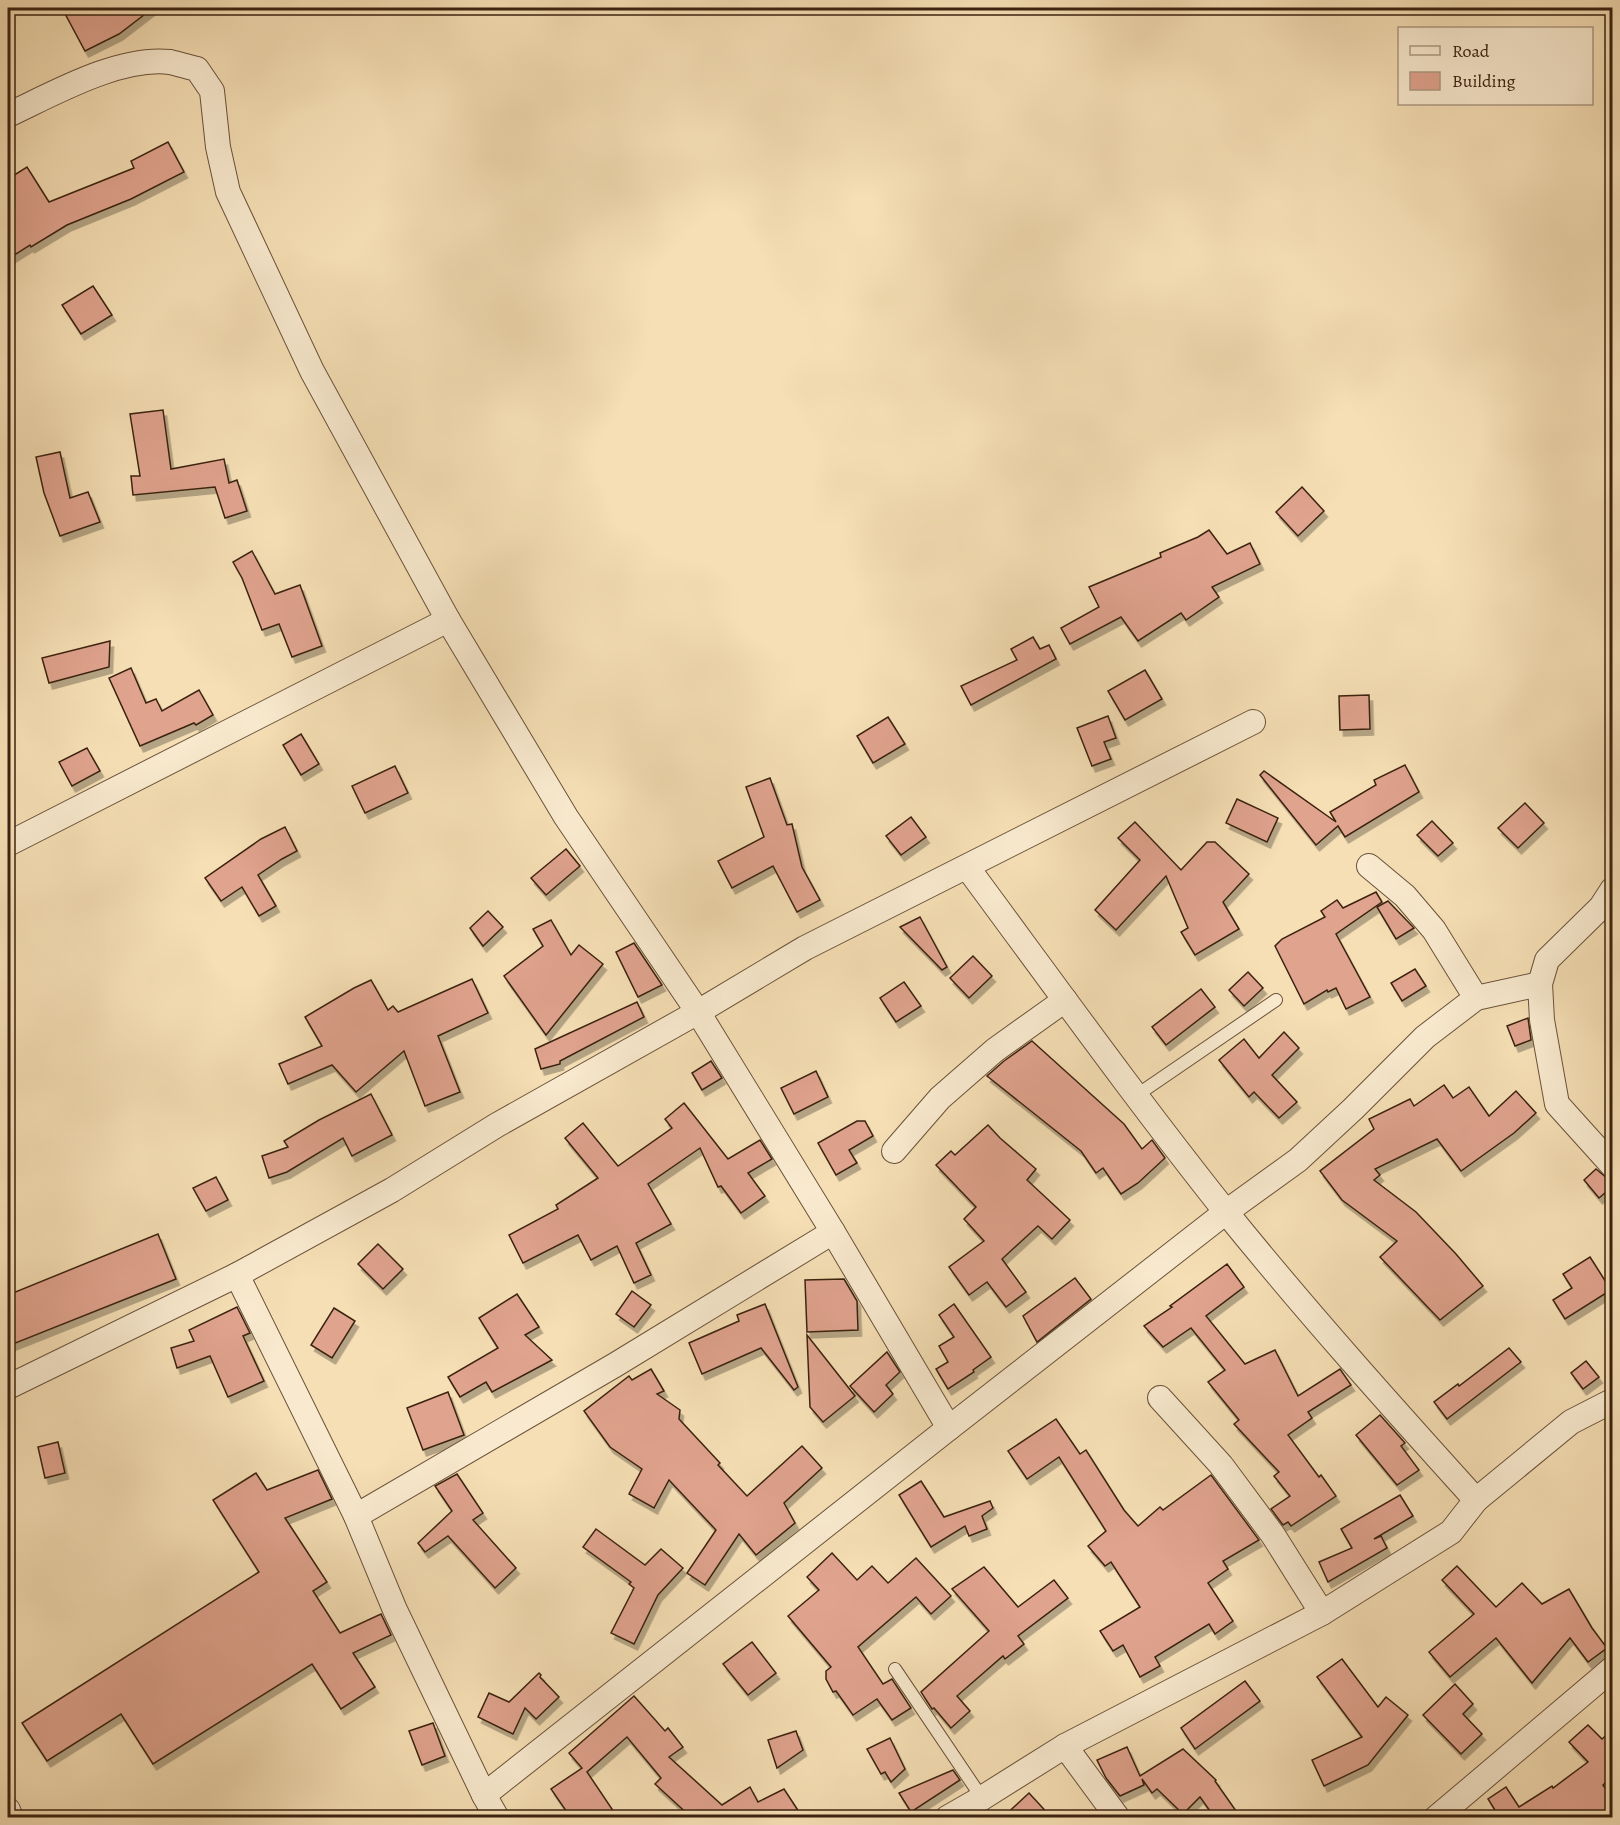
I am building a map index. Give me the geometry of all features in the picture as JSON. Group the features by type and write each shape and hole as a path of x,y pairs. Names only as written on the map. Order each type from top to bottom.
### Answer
{"street":[{"path":"8,115 78,82 129,64 169,62 197,69 212,91 218,147 228,192 312,371 448,620 566,817 698,1012 833,1232 949,1428"},
{"path":"8,844 448,620"},
{"path":"8,1388 237,1275 392,1190 497,1125 698,1012 805,948 1253,722"},
{"path":"1369,866 1405,896 1434,930 1476,998"},
{"path":"966,867 1226,1212 1366,1379 1476,1500"},
{"path":"1612,890 1601,907 1547,960 1540,984 1542,1020 1557,1104 1612,1165"},
{"path":"484,1795 949,1428 1226,1212 1298,1160 1425,1037 1476,998 1540,984"},
{"path":"894,1151 940,1098 995,1050 1065,1000"},
{"path":"356,1516 615,1365 833,1232"},
{"path":"237,1275 356,1516 395,1610 497,1818"},
{"path":"1160,1398 1221,1465 1273,1535 1322,1613"},
{"path":"947,1818 1065,1746 1322,1613 1451,1532 1476,1500 1571,1422 1612,1401"},
{"path":"1436,1818 1612,1669"},
{"path":"1065,1746 1118,1818"},
{"path":"8,1810 11,1818"}],"lane":[{"path":"1137,1095 1276,1000"},
{"path":"895,1669 982,1798"}],"building":[{"path":"62,8 153,8 119,34 85,51"},
{"path":"168,142 184,172 131,199 67,225 8,259 8,179 27,167 49,202 134,168 131,161"},
{"path":"93,286 112,315 81,334 62,305"},
{"path":"163,410 171,469 224,459 229,483 237,480 247,511 225,518 215,487 133,495 131,476 140,476 130,414"},
{"path":"60,452 70,498 88,492 100,522 60,536 44,493 36,457"},
{"path":"1302,487 1324,511 1298,536 1276,512"},
{"path":"1209,530 1227,554 1250,543 1260,564 1212,587 1219,597 1186,620 1181,613 1138,641 1121,617 1070,644 1061,628 1099,607 1089,587 1161,557 1160,553"},
{"path":"252,551 275,594 300,585 322,646 292,657 279,624 262,630 242,578 233,562"},
{"path":"1033,637 1040,649 1049,645 1056,659 971,705 961,686 1017,660 1011,649"},
{"path":"110,641 109,667 49,683 42,658"},
{"path":"131,668 146,703 156,699 162,711 199,690 213,715 196,725 194,723 140,746 109,678"},
{"path":"1145,670 1162,699 1125,720 1108,691"},
{"path":"1369,695 1370,729 1340,730 1339,696"},
{"path":"1108,716 1116,738 1104,742 1111,759 1092,766 1077,728"},
{"path":"888,717 905,744 873,763 857,736"},
{"path":"301,734 319,764 301,775 283,745"},
{"path":"87,748 100,771 72,786 59,762"},
{"path":"1405,765 1419,792 1345,837 1338,826 1316,845 1260,775 1264,771 1336,822 1330,812 1376,785 1374,780"},
{"path":"395,766 408,793 365,813 352,786"},
{"path":"770,778 787,825 792,824 802,867 820,900 797,912 773,866 732,888 718,861 764,837 746,787"},
{"path":"1237,799 1278,818 1267,842 1226,823"},
{"path":"1525,803 1544,823 1518,848 1498,828"},
{"path":"911,817 926,837 901,855 886,836"},
{"path":"1432,821 1453,843 1438,856 1417,835"},
{"path":"1135,822 1181,870 1207,842 1215,842 1249,874 1223,902 1239,929 1195,955 1181,932 1188,928 1166,876 1116,930 1095,910 1140,860 1118,838"},
{"path":"285,827 297,851 258,875 276,906 259,916 242,887 221,901 205,878 261,839"},
{"path":"566,849 580,866 546,895 531,878"},
{"path":"1376,892 1382,902 1336,934 1370,997 1346,1009 1336,988 1328,992 1327,990 1304,1004 1275,946 1282,939 1325,917 1321,911 1337,900 1343,908"},
{"path":"1388,901 1414,928 1396,939 1377,907"},
{"path":"488,911 503,927 483,946 470,928"},
{"path":"920,917 947,967 942,970 900,927"},
{"path":"551,920 571,955 579,945 603,964 546,1035 504,976 543,946 533,929"},
{"path":"634,943 662,985 638,997 616,952"},
{"path":"973,956 992,976 969,998 950,978"},
{"path":"1415,969 1426,986 1402,1001 1391,983"},
{"path":"1248,972 1263,988 1244,1006 1229,990"},
{"path":"472,979 488,1013 438,1036 460,1092 425,1106 404,1051 356,1092 332,1065 288,1084 279,1064 322,1046 305,1017 354,988 371,980 388,1010 393,1006 398,1012"},
{"path":"904,982 921,1006 896,1022 880,998"},
{"path":"1201,989 1215,1007 1166,1045 1152,1027"},
{"path":"637,1002 644,1017 560,1061 560,1064 541,1069 535,1049"},
{"path":"1528,1018 1531,1040 1515,1046 1507,1026"},
{"path":"1284,1032 1299,1048 1272,1075 1297,1102 1279,1118 1254,1092 1249,1097 1219,1060 1244,1039 1259,1058"},
{"path":"1032,1041 1124,1124 1142,1149 1152,1140 1165,1158 1138,1183 1121,1194 1103,1168 1096,1173 1081,1151 987,1076"},
{"path":"711,1061 722,1078 702,1090 692,1073"},
{"path":"816,1071 828,1097 794,1114 781,1088"},
{"path":"1444,1085 1453,1098 1469,1087 1489,1116 1516,1091 1536,1113 1514,1133 1461,1171 1437,1139 1375,1169 1380,1175 1374,1180 1416,1212 1483,1286 1440,1320 1380,1257 1397,1241 1342,1200 1320,1171 1374,1129 1369,1119 1410,1099 1414,1106"},
{"path":"371,1094 392,1135 352,1156 343,1138 287,1172 269,1178 262,1156 288,1147 284,1141 319,1120"},
{"path":"684,1103 728,1159 760,1140 772,1159 748,1173 765,1196 741,1213 721,1186 718,1187 700,1148 648,1184 671,1224 636,1243 651,1275 634,1283 617,1246 591,1260 578,1235 523,1263 509,1235 558,1209 556,1205 598,1178 565,1138 583,1123 618,1166 672,1128 665,1119"},
{"path":"857,1121 865,1121 873,1136 849,1150 857,1163 836,1175 818,1143"},
{"path":"988,1125 1036,1169 1027,1180 1070,1220 1052,1239 1038,1226 1002,1259 1026,1292 1006,1307 987,1282 969,1295 949,1267 984,1241 964,1219 976,1207 936,1165 951,1151 955,1155"},
{"path":"1596,1169 1607,1178 1612,1179 1612,1187 1599,1198 1584,1180"},
{"path":"216,1177 228,1200 206,1211 193,1188"},
{"path":"158,1234 176,1279 8,1346 8,1295"},
{"path":"378,1244 403,1269 383,1289 358,1264"},
{"path":"1590,1257 1611,1290 1565,1319 1553,1300 1572,1288 1563,1274"},
{"path":"1227,1264 1244,1287 1206,1316 1245,1364 1275,1350 1298,1396 1340,1369 1351,1385 1308,1412 1312,1418 1288,1435 1336,1496 1291,1526 1288,1522 1283,1525 1271,1509 1290,1496 1274,1476 1279,1472 1234,1424 1239,1420 1208,1382 1225,1370 1191,1328 1163,1347 1144,1326"},
{"path":"1075,1278 1091,1299 1037,1342 1023,1316"},
{"path":"844,1279 857,1301 858,1330 807,1332 805,1280"},
{"path":"632,1291 651,1305 634,1327 616,1314"},
{"path":"517,1294 539,1327 525,1335 552,1360 492,1392 486,1382 460,1397 448,1377 498,1348 479,1318"},
{"path":"765,1304 798,1387 794,1390 761,1348 702,1374 689,1343 739,1321 737,1315"},
{"path":"954,1304 991,1357 973,1370 974,1372 948,1389 936,1369 948,1362 939,1346 954,1337 939,1315"},
{"path":"237,1307 250,1333 243,1336 264,1381 228,1397 210,1356 177,1368 171,1348 194,1341 189,1330"},
{"path":"334,1308 355,1321 332,1358 311,1345"},
{"path":"807,1335 855,1396 823,1422 810,1407"},
{"path":"1509,1348 1521,1362 1447,1419 1434,1402"},
{"path":"887,1352 900,1372 886,1385 893,1394 874,1412 850,1386"},
{"path":"1586,1361 1599,1377 1583,1389 1571,1373"},
{"path":"651,1369 664,1391 657,1394 680,1410 679,1419 747,1496 802,1446 822,1468 784,1503 795,1523 756,1555 739,1534 705,1585 687,1573 716,1530 669,1480 654,1508 629,1494 642,1469 610,1447 584,1411 629,1376 632,1380"},
{"path":"448,1392 464,1435 423,1450 407,1408"},
{"path":"1380,1415 1405,1443 1401,1446 1419,1470 1397,1485 1356,1435"},
{"path":"1056,1419 1080,1454 1086,1450 1124,1510 1138,1526 1160,1507 1163,1510 1211,1475 1259,1540 1223,1561 1228,1569 1208,1583 1233,1621 1215,1634 1209,1624 1155,1657 1160,1666 1140,1677 1123,1645 1113,1651 1100,1631 1140,1607 1111,1562 1105,1566 1088,1546 1106,1531 1059,1457 1027,1479 1008,1451"},
{"path":"58,1442 65,1473 45,1478 38,1447"},
{"path":"318,1470 332,1499 285,1518 327,1582 313,1591 340,1633 381,1614 391,1635 353,1653 375,1687 341,1709 312,1664 153,1764 121,1714 47,1761 22,1723 259,1572 213,1500 256,1473 267,1490"},
{"path":"457,1474 483,1513 473,1520 516,1568 495,1588 448,1536 425,1552 418,1543 452,1511 435,1486"},
{"path":"921,1481 944,1517 990,1501 993,1508 982,1516 987,1529 969,1536 965,1526 931,1547 899,1495"},
{"path":"1400,1495 1413,1516 1374,1539 1381,1536 1387,1548 1328,1582 1319,1562 1352,1548 1341,1529"},
{"path":"596,1529 645,1565 661,1549 683,1568 658,1595 634,1644 611,1633 634,1588 629,1584 631,1582 583,1547"},
{"path":"832,1553 857,1580 872,1566 888,1583 916,1558 951,1596 931,1614 916,1597 858,1647 883,1684 892,1679 911,1708 892,1720 877,1699 853,1715 836,1691 833,1692 826,1679 826,1671 831,1667 788,1616 819,1590 807,1577"},
{"path":"1457,1566 1496,1607 1522,1583 1542,1604 1569,1589 1607,1648 1588,1662 1570,1638 1532,1683 1496,1638 1450,1677 1429,1652 1474,1614 1442,1580"},
{"path":"984,1567 1018,1607 1054,1580 1068,1598 1018,1636 1024,1644 1005,1659 1003,1656 957,1696 970,1711 951,1728 934,1708 932,1709 921,1692 989,1631 952,1589"},
{"path":"752,1642 776,1673 748,1695 723,1664"},
{"path":"1342,1659 1378,1707 1386,1697 1408,1715 1368,1765 1324,1786 1312,1760 1362,1737 1317,1677"},
{"path":"539,1673 559,1697 536,1719 525,1708 513,1734 478,1717 489,1693 509,1702"},
{"path":"1245,1681 1260,1701 1195,1749 1181,1728"},
{"path":"1455,1684 1473,1704 1463,1714 1482,1734 1461,1754 1423,1715"},
{"path":"634,1696 665,1731 668,1728 683,1747 669,1757 722,1805 750,1787 758,1802 784,1789 803,1818 692,1818 655,1784 661,1778 627,1737 587,1772 618,1818 571,1818 551,1789 582,1768 569,1753"},
{"path":"433,1723 445,1756 422,1765 409,1731"},
{"path":"1588,1725 1602,1739 1612,1730 1612,1776 1603,1785 1612,1798 1612,1818 1500,1818 1488,1799 1506,1787 1519,1807 1552,1786 1553,1788 1588,1762 1569,1742"},
{"path":"796,1731 803,1750 777,1768 768,1740"},
{"path":"890,1738 905,1769 891,1782 885,1772 881,1774 867,1749"},
{"path":"1127,1747 1140,1776 1183,1749 1216,1780 1241,1818 1215,1818 1200,1797 1183,1814 1157,1789 1152,1793 1142,1779 1144,1785 1120,1796 1106,1778 1097,1760"},
{"path":"953,1770 960,1780 911,1812 899,1793"},
{"path":"1029,1793 1052,1818 1002,1818"}]}
